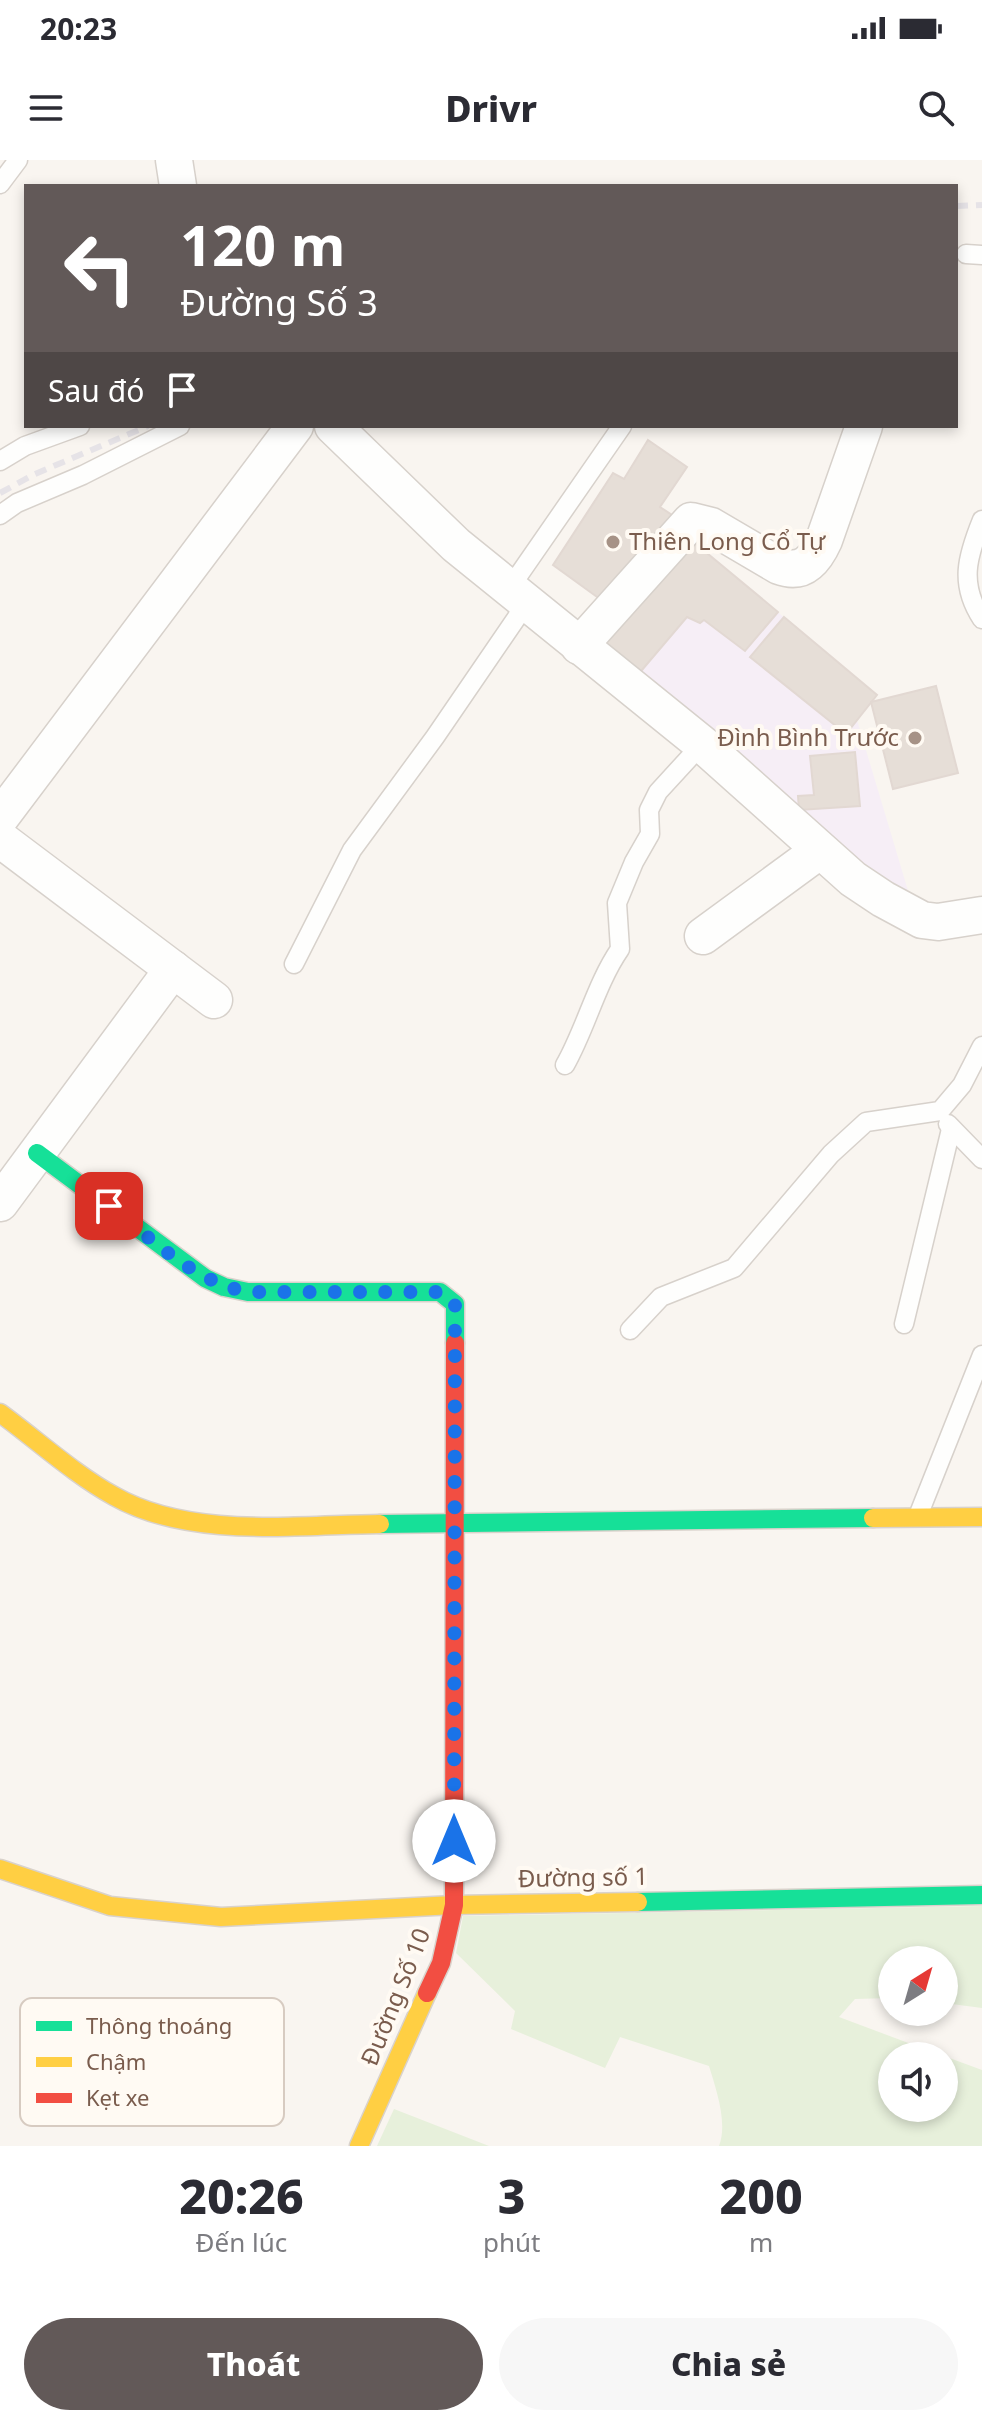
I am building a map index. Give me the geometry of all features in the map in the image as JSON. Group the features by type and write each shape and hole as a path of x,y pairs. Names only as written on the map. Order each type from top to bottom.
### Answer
{"street":[{"path":"174,160 178,184"},
{"path":"0,818 293,428"},
{"path":"335,428 407,501 517,596 702,744 819,851 883,899 922,920 938,922 982,915"},
{"path":"579,646 691,521 711,526 786,568 808,565 816,559 863,428"},
{"path":"0,839 214,1000"},
{"path":"703,936 819,851"},
{"path":"0,1203 173,969"},
{"name":"Đường Số 10","path":"37,1153 205,1278 224,1287 248,1292 440,1292 455,1304 454,1905 441,1963 359,2146"},
{"path":"0,1413 115,1497 159,1514 221,1526 982,1517"},
{"name":"Đường số 1","path":"0,1869 110,1906 221,1917 454,1905 982,1895"}],"lane":[{"path":"0,184 18,160"},
{"path":"0,461 25,446 74,428"},
{"path":"0,515 17,503 83,475 176,428"},
{"path":"294,964 352,850 435,737 621,428"},
{"path":"982,520 969,552 967,573 971,602 982,619"},
{"path":"565,1065 579,1040 609,966 620,949 617,903 650,834 649,810 658,792 702,744"},
{"path":"630,1330 661,1297 734,1268 831,1154 866,1122 940,1111 962,1085 982,1046"},
{"path":"940,1111 951,1129 982,1159"},
{"path":"904,1324 951,1129"},
{"path":"918,1518 981,1362"}],"shaded area":[{"path":"690,539 877,695 857,720 912,904 596,645"}],"green space":[{"path":"982,1906 982,2008 958,2005 958,1946 878,1946 878,1998 855,1999 839,2017 906,2042 878,2042 878,2122 958,2122 958,2061 982,2070 982,2146 719,2146 722,2117 709,2066 620,2037 605,2068 511,2029 515,2011 456,1953 463,1916"},
{"path":"394,2109 489,2146 377,2146"}],"building":[{"name":"Thiên Long Cổ Tự","path":"648,440 687,467 660,507 678,519 604,602 553,565 613,473 624,479"},
{"path":"690,539 778,612 745,651 704,620 700,623 687,617 636,677 596,645"},
{"path":"784,617 877,695 846,734 750,657"},
{"name":"Đình Bình Trước","path":"936,686 958,773 893,789 871,702"},
{"path":"855,752 860,806 799,810 798,796 814,795 810,756"}],"railway":[{"path":"958,206 982,205"},
{"path":"0,493 35,474 143,428"}],"traffic: fast":[{"path":"37,1153 205,1278 224,1287 248,1292 440,1292 455,1304 455,1343"},
{"path":"380,1524 873,1518"},
{"path":"638,1902 982,1895"}],"traffic: slow":[{"path":"0,1413 85,1478 144,1510 210,1524 280,1527 380,1524"},
{"path":"873,1518 982,1517"},
{"path":"0,1869 110,1906 221,1917 454,1905 638,1902"},
{"path":"359,2146 427,1993"}],"traffic: jam":[{"path":"427,1993 441,1963 454,1905 455,1343"}],"place":[{"name":"Thiên Long Cổ Tự","path":"613,542"},
{"name":"Đình Bình Trước","path":"915,738"}],"route":[{"path":"109,1206 205,1278 224,1287 248,1292 440,1292 455,1304 454,1841"}]}
